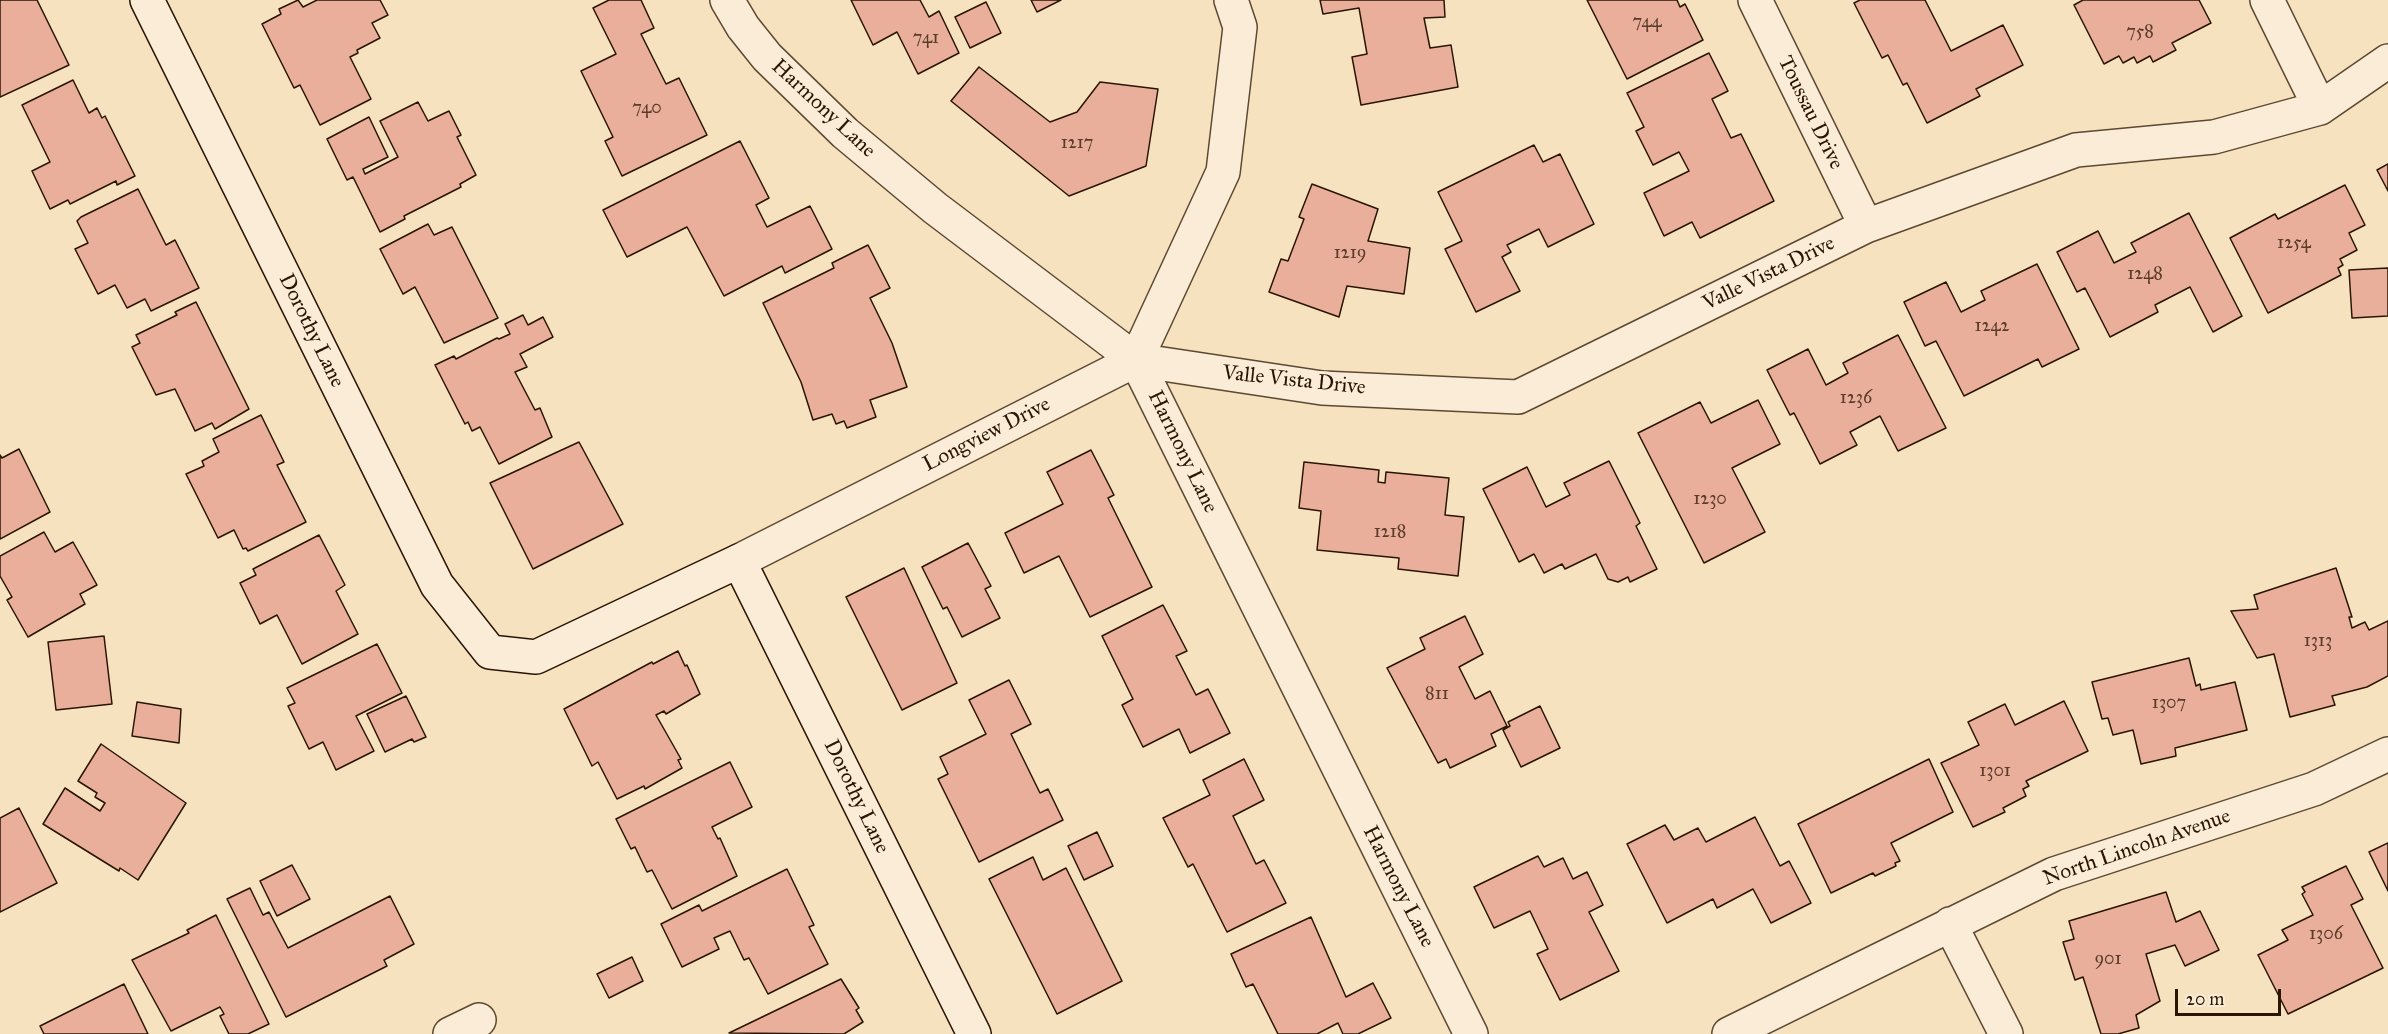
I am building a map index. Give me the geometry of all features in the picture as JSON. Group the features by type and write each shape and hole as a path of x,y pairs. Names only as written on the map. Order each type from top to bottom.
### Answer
{"street":[{"name":"Dorothy Lane","path":"147,0 437,585 490,652"},
{"name":"Harmony Lane","path":"727,0 743,27 767,57 845,133 934,208 1136,360 1471,1034"},
{"path":"1136,360 1223,172 1240,27 1231,0"},
{"name":"Toussau Drive","path":"1755,0 1866,226"},
{"path":"2267,0 2320,108"},
{"name":"Valle Vista Drive","path":"1136,360 1322,388 1518,396 1866,226 2076,150 2214,137 2320,108 2388,61"},
{"name":"Longview Drive","path":"490,652 536,657 739,561 1136,360"},
{"name":"Dorothy Lane","path":"739,561 974,1034"},
{"name":"North Lincoln Avenue","path":"1730,1034 2054,874 2314,789 2388,754"},
{"path":"1950,924 2006,1034"},
{"path":"450,1034 479,1020"}],"building":[{"path":"0,0 37,0 69,65 0,97"},
{"path":"298,0 303,7 317,0 380,0 388,15 372,23 380,38 357,50 358,53 350,57 371,99 320,125 300,85 294,88 262,24 281,14 279,9"},
{"path":"609,0 641,0 654,28 641,34 666,84 679,78 707,135 622,176 605,141 613,137 581,71 616,54 593,8"},
{"path":"851,0 920,0 929,17 939,11 959,53 918,74 897,32 873,45"},
{"path":"1031,0 1061,0 1037,12"},
{"path":"1320,0 1444,0 1445,17 1424,18 1430,48 1451,45 1458,87 1361,105 1352,57 1367,54 1359,8 1323,14"},
{"path":"1587,0 1677,0 1680,7 1685,4 1703,40 1627,79"},
{"path":"1860,0 1925,0 1951,51 2003,25 2023,65 1976,89 1980,96 1927,123 1907,83 1903,85 1888,55 1882,58 1854,3"},
{"path":"2083,0 2199,0 2211,23 2172,43 2176,50 2153,62 2150,56 2137,63 2134,57 2123,63 2119,56 2104,64 2074,5"},
{"path":"986,2 1001,33 970,48 955,17"},
{"path":"1709,53 1728,91 1712,99 1731,138 1741,134 1774,201 1700,238 1692,222 1664,236 1644,193 1689,171 1679,152 1653,165 1636,131 1644,127 1627,93"},
{"path":"979,67 1050,122 1077,112 1100,82 1158,89 1146,166 1069,196 951,101"},
{"path":"73,80 89,113 97,108 102,118 105,116 135,176 117,185 116,181 70,204 68,200 50,209 32,171 50,162 22,105"},
{"path":"418,102 428,121 449,111 461,135 457,137 476,175 460,184 461,187 404,216 405,219 380,232 353,177 347,180 327,139 369,117 388,157 363,169 365,174 398,157 380,121"},
{"path":"740,141 769,198 756,205 767,227 810,206 832,249 785,273 782,266 724,296 687,227 627,257 603,210"},
{"path":"1534,145 1543,162 1560,154 1594,224 1548,247 1539,229 1507,245 1511,252 1502,257 1520,291 1476,312 1445,249 1462,241 1438,192"},
{"path":"2388,164 2388,191 2377,170"},
{"path":"1312,184 1378,209 1368,241 1410,248 1404,294 1347,286 1339,317 1269,292 1281,259 1288,261 1304,219 1299,217"},
{"path":"2345,185 2365,225 2349,233 2357,250 2340,259 2343,265 2338,268 2341,275 2268,313 2230,238 2275,214 2278,219"},
{"path":"138,189 166,245 175,240 199,288 151,311 145,299 127,308 115,285 98,294 75,249 88,243 77,221 81,217"},
{"path":"2189,213 2242,316 2213,332 2190,287 2155,305 2158,312 2110,337 2085,288 2077,292 2057,252 2098,231 2114,263 2136,252 2131,243"},
{"path":"428,224 434,235 452,227 498,318 444,343 415,287 403,294 380,249"},
{"path":"868,245 890,288 870,298 892,343 907,387 870,400 876,417 847,428 844,421 836,424 832,414 813,420 801,382 763,303 834,268 832,263"},
{"path":"2037,264 2079,349 2042,367 2038,359 1964,396 1936,341 1925,346 1904,302 1946,282 1961,312 1985,300 1981,291"},
{"path":"2388,268 2388,316 2352,318 2349,270"},
{"path":"196,302 249,409 215,429 212,423 195,431 175,389 156,395 132,347 140,343 136,335 177,315 175,312"},
{"path":"523,315 528,325 543,317 553,337 520,354 527,367 515,372 535,410 540,408 552,437 499,464 480,427 472,431 468,422 465,424 435,365 454,356 456,359 497,338 510,334 505,324"},
{"path":"1898,335 1946,428 1898,451 1880,416 1850,432 1857,445 1820,464 1794,413 1790,415 1767,370 1808,349 1826,385 1848,373 1843,363"},
{"path":"1758,400 1780,444 1732,468 1765,532 1704,563 1638,433 1700,402 1711,423"},
{"path":"261,415 284,462 277,465 306,522 248,551 246,548 243,549 234,530 218,538 186,474 204,466 202,461 219,452 213,439"},
{"path":"579,442 623,524 533,569 490,483"},
{"path":"19,449 50,512 0,539 0,455 2,458"},
{"path":"1091,450 1114,495 1108,498 1152,587 1090,617 1059,556 1024,573 1005,533 1063,504 1047,472"},
{"path":"1609,461 1640,523 1636,526 1657,569 1630,582 1628,577 1618,582 1608,579 1596,554 1565,569 1562,564 1544,573 1534,554 1519,562 1483,489 1527,467 1546,507 1570,495 1564,483"},
{"path":"1304,462 1379,470 1378,482 1385,483 1386,472 1449,478 1445,515 1464,517 1458,576 1398,569 1399,558 1317,550 1321,511 1299,508"},
{"path":"44,532 55,552 73,542 97,585 80,594 85,604 28,637 7,600 12,597 0,576 0,556"},
{"path":"319,535 345,585 336,591 358,634 302,664 277,615 260,624 240,583 256,575 253,569"},
{"path":"968,543 991,586 985,589 1000,618 962,637 947,607 943,609 922,567"},
{"path":"904,568 957,683 902,710 846,597"},
{"path":"2336,568 2352,617 2349,617 2352,628 2365,622 2369,630 2388,621 2388,676 2367,687 2332,696 2335,705 2290,717 2274,654 2257,658 2231,611 2258,609 2254,595"},
{"path":"1163,605 1187,651 1176,656 1196,695 1208,689 1230,733 1190,753 1179,729 1143,747 1122,705 1133,699 1102,636"},
{"path":"1465,616 1483,654 1459,667 1475,699 1490,691 1507,726 1491,734 1496,746 1450,768 1446,759 1438,763 1387,668 1425,649 1420,638"},
{"path":"104,636 112,704 56,710 48,642"},
{"path":"377,644 402,693 356,716 374,751 336,770 323,742 309,749 288,706 295,703 287,688"},
{"path":"678,651 700,694 666,714 664,711 656,715 681,759 678,760 682,768 645,789 644,786 617,799 598,762 592,766 564,709 652,662 653,664"},
{"path":"2189,658 2196,686 2200,684 2201,690 2235,682 2247,730 2175,748 2176,756 2141,764 2133,730 2113,735 2108,718 2102,719 2092,682"},
{"path":"1009,680 1031,724 1011,734 1040,793 1048,789 1063,820 979,862 938,779 948,774 940,757 986,734 969,700"},
{"path":"406,696 426,737 414,742 412,739 385,752 367,714"},
{"path":"2064,701 2088,751 2026,781 2029,786 2023,789 2026,796 2003,808 2005,812 1973,827 1941,763 1979,745 1968,722 2005,704 2015,725"},
{"path":"137,702 181,709 179,743 132,736"},
{"path":"1540,706 1560,748 1521,767 1503,730 1510,726 1508,722"},
{"path":"101,744 186,803 138,880 120,868 119,871 43,824 65,788 100,811 105,803 95,797 97,793 78,781"},
{"path":"1244,759 1264,800 1233,816 1256,864 1264,860 1286,903 1227,932 1193,864 1188,867 1163,818 1210,795 1203,780"},
{"path":"1929,759 1953,812 1891,843 1900,861 1895,863 1896,866 1875,876 1873,873 1831,893 1798,824"},
{"path":"730,762 752,807 712,827 718,839 720,838 737,876 672,909 652,870 647,872 635,847 631,849 616,819"},
{"path":"19,808 57,883 0,912 0,818"},
{"path":"1755,817 1780,866 1789,861 1811,903 1771,923 1753,889 1717,908 1713,899 1667,923 1627,844 1665,825 1674,840 1698,828 1706,842"},
{"path":"1097,832 1113,866 1084,880 1068,846"},
{"path":"2388,843 2388,891 2369,852"},
{"path":"1538,856 1544,867 1563,858 1573,879 1587,872 1603,905 1589,912 1619,971 1560,1000 1537,954 1548,949 1530,911 1494,928 1474,887"},
{"path":"1033,857 1043,880 1066,868 1122,981 1057,1014 989,879"},
{"path":"292,865 310,899 277,916 260,881"},
{"path":"2346,866 2363,899 2351,905 2383,968 2288,1014 2258,955 2288,940 2282,930 2313,915 2302,894 2305,892 2302,887"},
{"path":"787,869 814,925 809,927 828,964 768,994 749,958 744,960 730,931 714,938 719,949 682,967 661,924 699,905 702,911"},
{"path":"250,888 263,915 269,912 288,948 390,896 414,944 384,960 387,966 286,1017 227,899"},
{"path":"2166,892 2176,922 2200,911 2219,950 2185,966 2175,945 2146,954 2160,1001 2136,1015 2139,1028 2118,1034 2101,1034 2083,977 2075,980 2063,942 2074,939 2069,921"},
{"path":"216,915 269,1024 248,1034 229,1034 220,1016 224,1014 220,1007 171,1031 132,960 189,933 187,930"},
{"path":"1311,917 1346,997 1373,983 1391,1018 1358,1034 1343,1034 1338,1023 1317,1034 1278,1034 1253,984 1246,987 1231,954"},
{"path":"632,957 643,981 609,998 597,974"},
{"path":"841,979 859,1008 856,1010 863,1022 844,1034 729,1033"},
{"path":"124,984 148,1034 44,1034 40,1026"}]}
